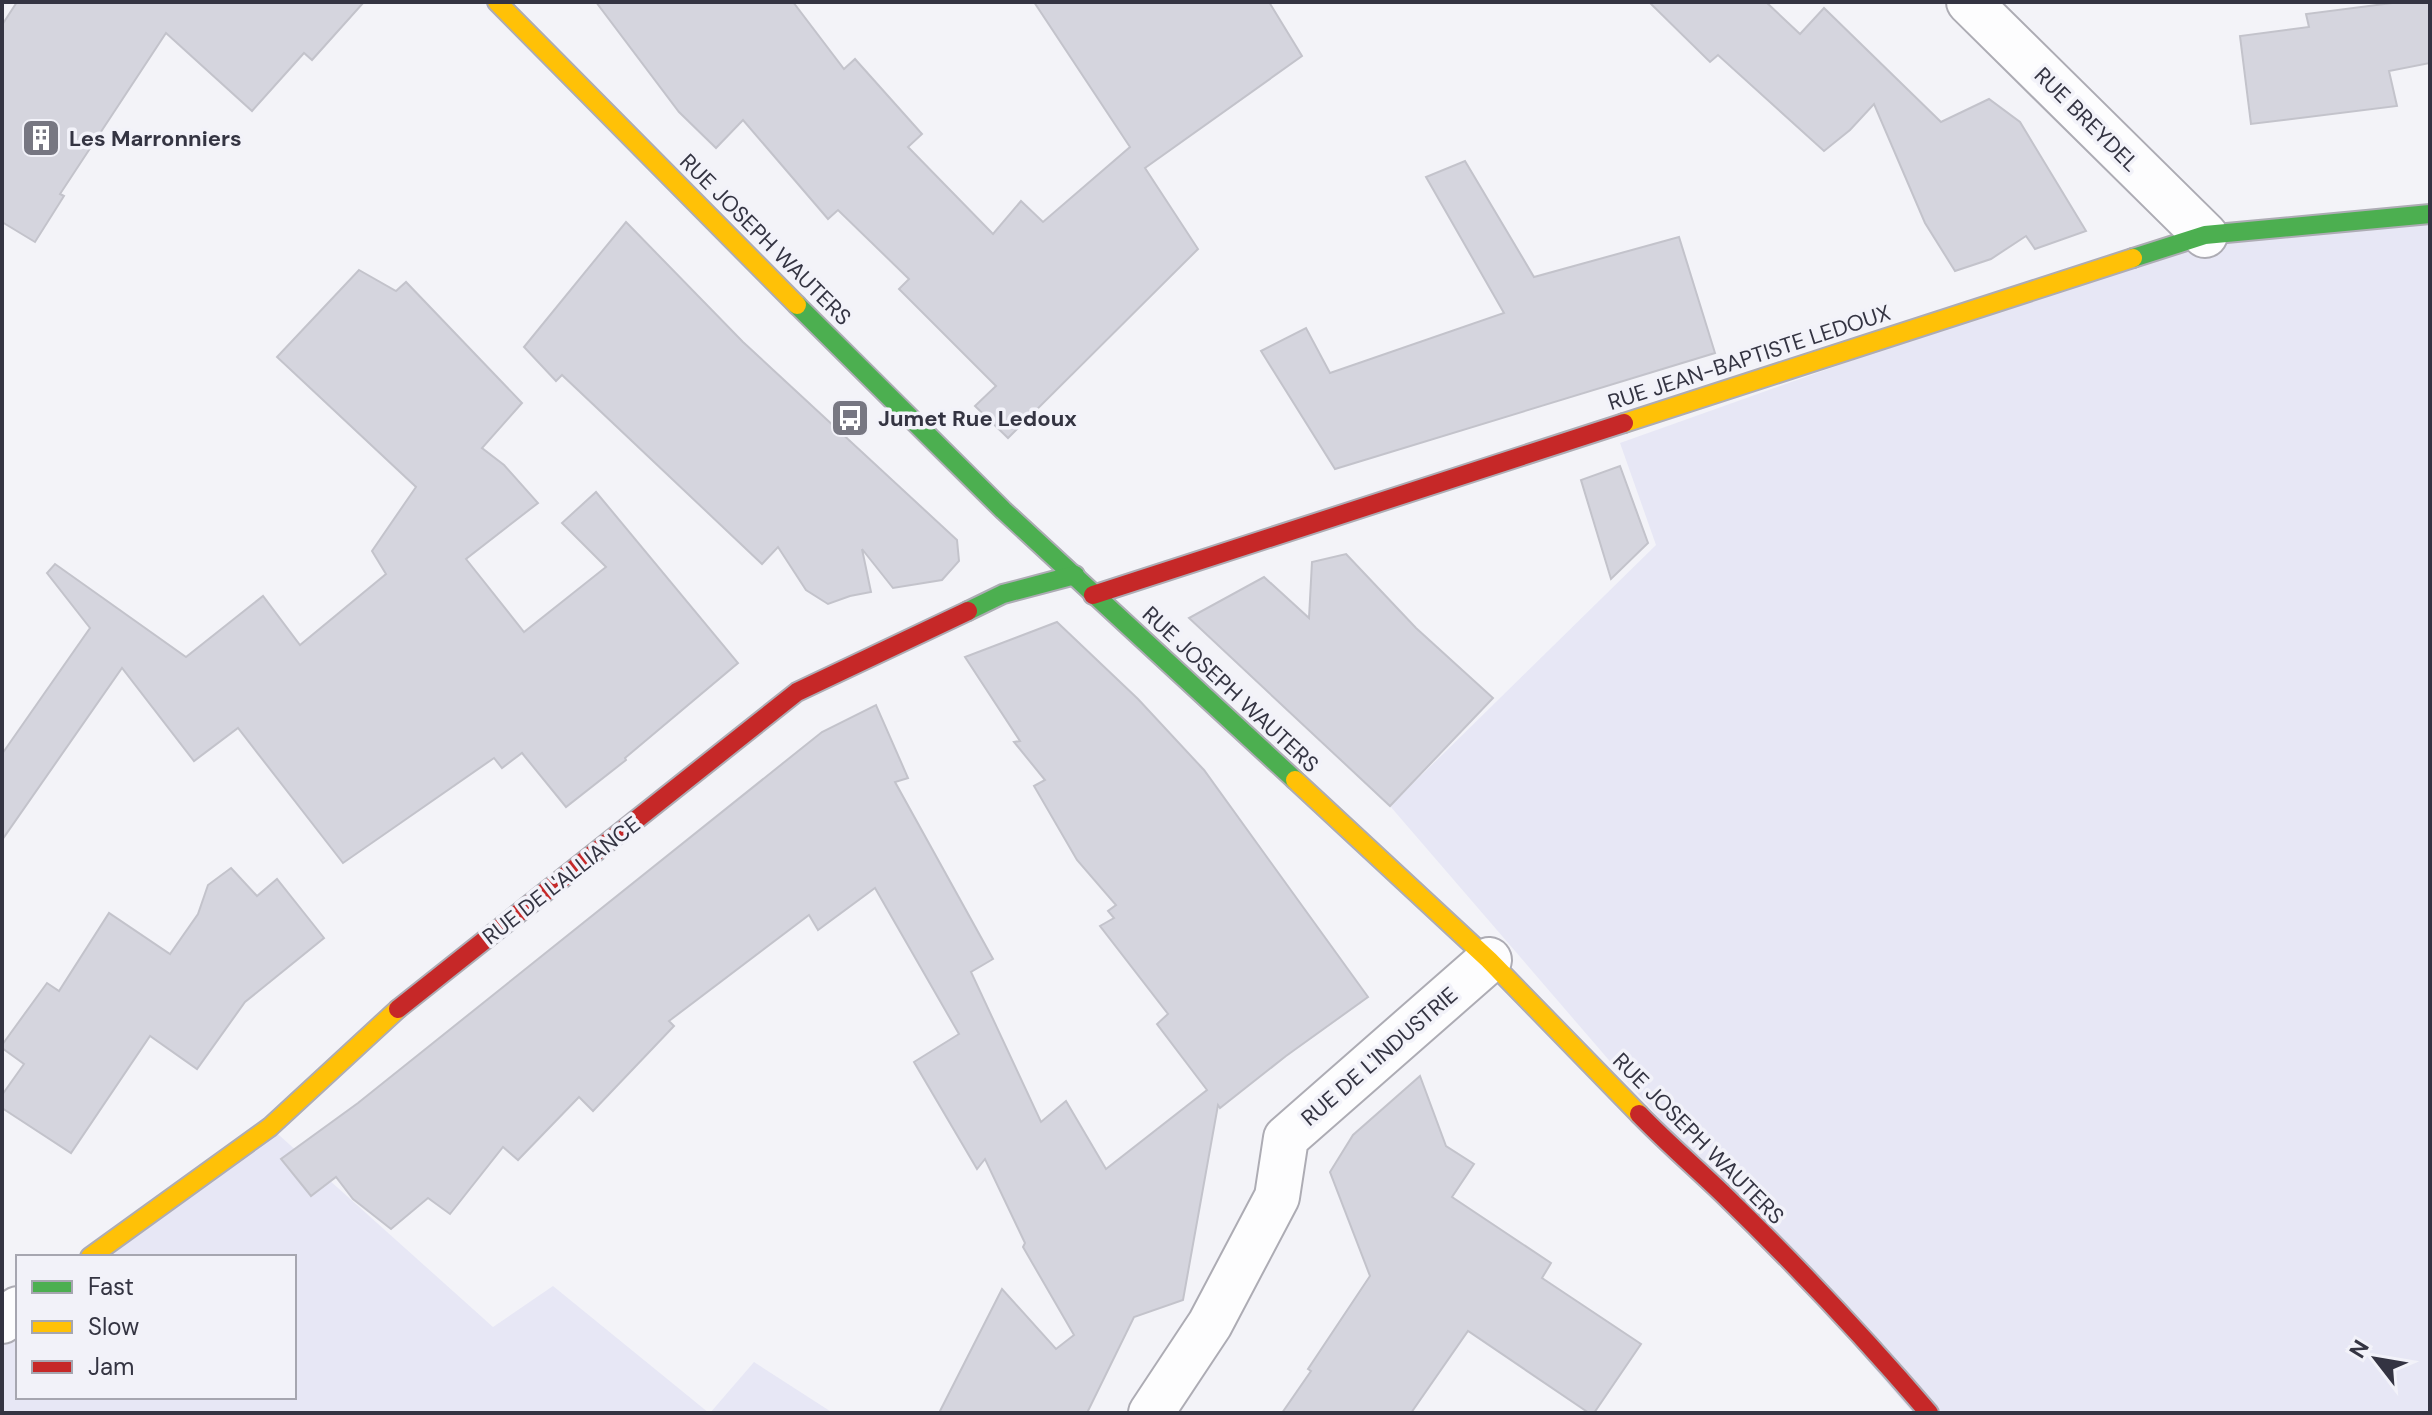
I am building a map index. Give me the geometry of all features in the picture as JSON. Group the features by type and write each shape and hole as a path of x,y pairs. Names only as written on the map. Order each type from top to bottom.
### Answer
{"street":[{"name":"RUE JOSEPH WAUTERS","path":"497,2 969,476 1093,595 1489,960 1678,1154 1721,1192 1861,1334 1929,1413"},
{"name":"RUE BREYDEL","path":"1969,2 2205,235"},
{"name":"RUE JEAN-BAPTISTE LEDOUX","path":"1093,595 2205,235 2430,214"},
{"name":"RUE DE L'ALLIANCE","path":"93,1255 270,1127 377,1026 797,692 1003,594 1075,575"},
{"name":"RUE DE L'INDUSTRIE","path":"1151,1413 1210,1324 1277,1197 1286,1138 1489,960"}],"shaded area":[{"path":"2430,214 2430,1413 1913,1413 1390,806 1656,545 1620,443 2205,235"},
{"path":"270,1127 493,1327 553,1286 709,1413 2,1413 2,1333 16,1322 16,1399 296,1399 296,1255 104,1255"},
{"path":"754,1362 833,1413 710,1413"}],"building":[{"path":"17,2 364,2 312,60 304,53 252,111 166,33 60,194 64,196 35,242 2,222 2,25"},
{"path":"596,2 793,2 844,69 855,59 922,134 908,147 993,234 1021,201 1043,222 1130,147 1034,2 1269,2 1302,56 1145,168 1198,249 1008,438 975,406 996,386 899,289 909,279 838,210 828,219 743,120 716,148 679,112"},
{"path":"1649,2 1766,2 1800,34 1824,8 1941,122 1989,99 2020,122 2086,231 2035,249 2026,236 1991,259 1955,271 1925,223 1874,104 1850,130 1824,151 1718,55 1710,62"},
{"path":"2400,2 2430,2 2430,63 2389,71 2397,106 2251,124 2240,36 2309,27 2306,14"},
{"path":"1465,161 1534,277 1679,237 1715,353 1335,469 1261,351 1306,328 1330,373 1504,313 1426,177"},
{"path":"626,222 743,342 957,540 959,561 942,580 893,588 862,549 871,592 828,604 806,590 778,547 762,564 562,375 556,381 524,347"},
{"path":"359,270 396,291 406,282 522,403 482,448 504,465 538,503 466,559 524,632 606,567 562,523 596,492 738,663 626,760 566,807 522,753 502,768 494,758 343,863 238,728 194,761 122,668 2,840 2,754 90,628 47,573 55,564 186,657 263,596 300,645 386,574 372,551 416,487 277,357"},
{"path":"1620,466 1648,543 1611,579 1581,480"},
{"path":"1346,554 1416,628 1493,698 1390,806 1189,618 1264,577 1309,618 1312,562"},
{"path":"1057,622 1138,699 1204,770 1368,997 1220,1108 1218,1105 1183,1300 1134,1317 1087,1413 939,1413 1002,1289 1056,1349 1074,1335 1023,1247 1025,1243 985,1159 977,1169 914,1062 959,1034 875,888 818,930 809,915 669,1021 674,1026 593,1111 579,1097 518,1160 503,1147 450,1214 428,1198 391,1229 353,1199 336,1177 311,1196 281,1159 358,1103 822,732 876,705 908,778 895,782 993,959 971,972 1041,1122 1066,1101 1106,1169 1207,1090 1157,1024 1168,1014 1100,926 1114,918 1108,911 1116,905 1077,860 1034,786 1045,780 1014,742 1020,741 965,657"},
{"path":"231,868 257,896 277,879 324,938 245,1002 197,1069 150,1036 71,1153 2,1108 2,1095 24,1064 2,1045 47,983 59,991 109,913 170,954 198,914 208,885"},
{"path":"1420,1076 1446,1146 1474,1164 1452,1197 1551,1263 1542,1278 1641,1344 1594,1413 1589,1413 1468,1331 1411,1413 1282,1413 1370,1276 1330,1172 1353,1135"}],"traffic: fast":[{"path":"2133,258 2205,235 2430,214"},
{"path":"797,305 1003,510 1295,780"},
{"path":"968,611 1003,594 1075,575"}],"traffic: slow":[{"path":"497,2 797,305"},
{"path":"1624,423 2133,258"},
{"path":"1295,780 1489,960 1639,1114"},
{"path":"93,1255 270,1127 398,1009"}],"traffic: jam":[{"path":"1093,595 1624,423"},
{"path":"398,1009 797,692 968,611"},
{"path":"1639,1114 1803,1274 1929,1413"}],"place":[{"name":"Les Marronniers","path":"41,138"},
{"name":"Jumet Rue Ledoux","path":"850,418"}]}
